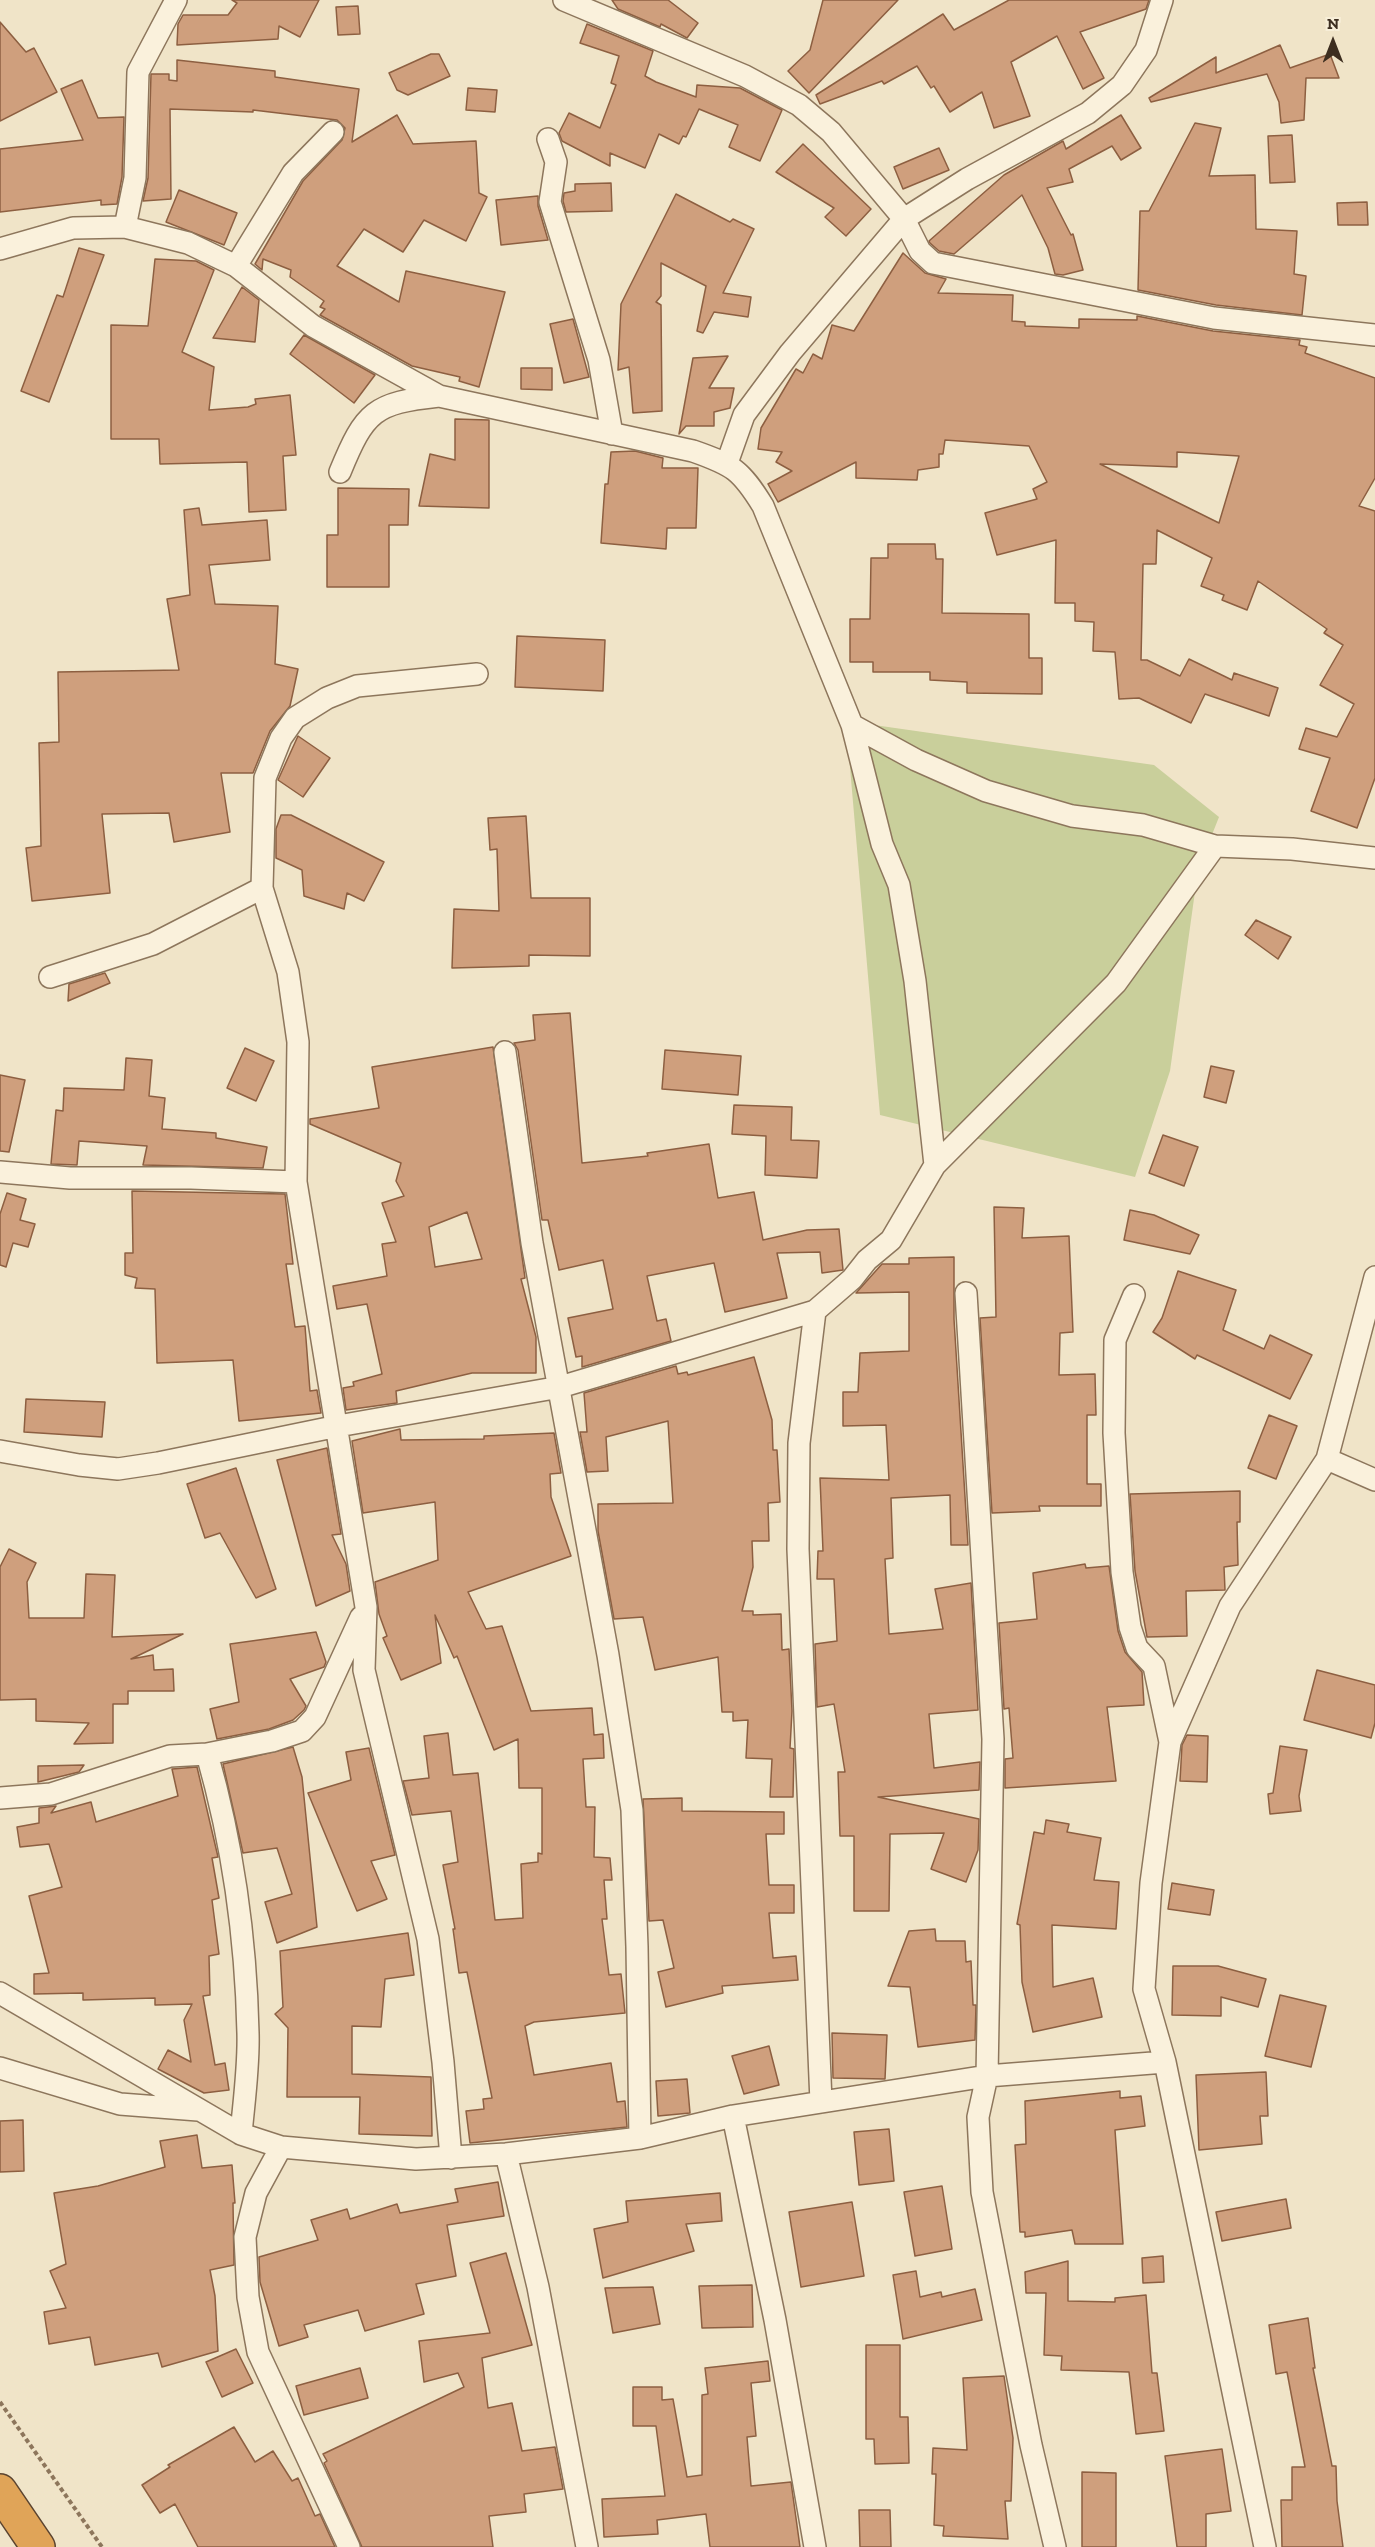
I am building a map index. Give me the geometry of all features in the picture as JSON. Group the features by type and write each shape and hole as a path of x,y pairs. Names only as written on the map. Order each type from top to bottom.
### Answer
{"highway":[{"path":"0,2491 38,2547"}],"street":[{"path":"125,227 135,178 138,72 176,0"},
{"path":"564,0 745,76 799,105 831,132 904,219 920,251 933,263 1042,287 1214,318 1375,335"},
{"path":"727,463 744,416 790,354 904,219 967,179 1088,113 1122,86 1146,51 1162,0"},
{"path":"236,266 293,173 333,132"},
{"path":"548,139 556,162 550,202 599,360 612,434"},
{"path":"0,249 73,228 125,227 188,243 236,266 313,326 439,396 693,451 727,463 747,480 763,506 852,725 882,844 899,885 915,981 936,1164"},
{"path":"340,472 355,435 380,408 404,400 439,396"},
{"path":"451,2158 443,2062 428,1939 364,1670 366,1607 296,1182 298,1042 294,1009 288,972 262,888 265,778 281,738 295,718 327,698 357,686 477,674"},
{"path":"852,725 916,760 986,791 1072,816 1143,825 1215,846 1292,849 1375,858"},
{"path":"0,1451 79,1465 118,1469 338,1426 560,1387 815,1311 852,1279 867,1260 891,1240 936,1164 1116,983 1215,846"},
{"path":"50,977 153,944 262,888"},
{"path":"505,1052 532,1243 608,1655 632,1810 638,1947 640,2138"},
{"path":"0,1172 70,1178 191,1178 296,1182"},
{"path":"1265,2547 1165,2062 1144,1989 1151,1882 1170,1742 1230,1606 1327,1459 1375,1277"},
{"path":"966,1293 993,1739 987,2076 978,2117 982,2192 1031,2445 1055,2547"},
{"path":"1134,1295 1115,1340 1113,1433 1122,1572 1130,1627 1137,1648 1154,1666 1170,1742"},
{"path":"815,1311 799,1443 798,1549 821,2102"},
{"path":"1327,1459 1375,1480"},
{"path":"0,1798 51,1794 170,1756 207,1754 272,1741 302,1731 315,1717 366,1607"},
{"path":"207,1754 221,1802 244,1947 249,2036 241,2134"},
{"path":"0,1993 241,2134 281,2147 416,2158 506,2154 640,2138 733,2116 987,2076 1165,2062"},
{"path":"0,2068 120,2104 202,2111"},
{"path":"733,2116 775,2320 815,2547"},
{"path":"281,2147 256,2193 246,2237 248,2297 258,2352 349,2547"},
{"path":"506,2154 538,2286 587,2547"}],"path":[{"path":"0,2402 102,2547"}],"green space":[{"path":"846,721 1154,765 1219,817 1198,870 1170,1071 1135,1177 880,1115"}],"building":[{"path":"232,0 319,0 300,37 279,26 278,39 177,45 178,24 183,15 228,15 237,3"},
{"path":"612,0 668,0 698,23 687,38 661,24 660,27 618,9"},
{"path":"823,0 898,0 809,93 788,71 810,50"},
{"path":"1009,0 1149,0 1146,9 1080,32 1104,78 1083,89 1057,36 1011,62 1030,116 994,128 982,92 950,112 934,86 931,88 917,66 884,84 882,81 820,104 816,95 943,14 954,30"},
{"path":"358,6 360,34 338,35 336,7"},
{"path":"0,22 26,52 34,48 57,92 0,121"},
{"path":"587,24 653,51 645,76 656,82 696,97 697,85 740,88 782,110 760,161 729,147 738,125 699,109 686,137 683,136 679,144 659,134 645,168 610,153 610,166 562,141 559,133 569,113 600,128 616,85 611,83 619,56 580,43"},
{"path":"1280,45 1290,68 1330,54 1339,78 1306,78 1304,120 1281,123 1279,102 1267,74 1151,102 1149,98 1216,57 1216,73"},
{"path":"431,54 439,54 450,76 408,95 397,90 389,73"},
{"path":"177,60 275,71 275,77 359,89 352,142 397,115 413,144 476,141 479,193 487,197 466,241 424,220 403,252 364,229 337,266 399,302 406,271 505,292 479,387 459,381 460,377 412,366 320,315 325,309 320,307 324,301 290,277 291,270 263,259 262,270 255,264 303,181 342,140 345,128 337,120 253,110 253,112 170,109 171,199 143,201 148,178 151,74 169,74 169,80 177,81"},
{"path":"82,80 98,118 124,117 122,177 117,204 101,205 101,200 0,212 0,149 83,140 61,89"},
{"path":"468,88 497,90 495,112 466,110"},
{"path":"1121,115 1141,148 1121,160 1112,146 1069,169 1073,182 1047,188 1071,235 1073,234 1083,270 1063,275 1055,274 1048,248 1022,195 954,254 939,251 930,243 929,241 1004,175 1063,141 1066,149"},
{"path":"1195,123 1221,128 1209,176 1255,175 1256,229 1297,231 1294,274 1306,276 1302,315 1216,305 1138,290 1140,211 1149,211"},
{"path":"1292,135 1295,182 1270,183 1268,136"},
{"path":"803,144 871,209 846,236 825,217 834,208 776,172"},
{"path":"939,148 949,170 903,189 894,167"},
{"path":"611,183 612,211 566,212 563,201 564,193 575,191 575,184"},
{"path":"179,190 237,213 224,245 166,222"},
{"path":"676,194 730,222 733,219 754,229 723,293 751,297 748,317 714,312 703,333 697,331 706,286 661,263 661,296 656,302 661,305 662,411 633,413 629,367 618,370 621,304"},
{"path":"538,196 538,206 548,240 501,245 496,200"},
{"path":"1367,202 1368,225 1338,225 1337,203"},
{"path":"79,248 104,255 49,402 21,391 57,295 63,297"},
{"path":"903,253 925,273 946,279 938,293 1013,295 1012,321 1025,322 1025,326 1079,328 1079,319 1137,320 1137,316 1213,331 1300,340 1299,345 1307,347 1305,353 1375,378 1375,478 1359,506 1375,511 1375,778 1357,828 1311,811 1330,758 1299,749 1306,728 1337,737 1354,704 1320,685 1343,645 1324,633 1327,629 1258,581 1247,610 1222,600 1224,595 1201,586 1212,558 1157,530 1156,564 1143,564 1141,660 1147,660 1180,676 1189,659 1232,680 1234,673 1278,688 1269,716 1205,694 1191,723 1139,698 1119,699 1115,652 1093,651 1094,622 1075,621 1075,603 1055,603 1056,540 997,555 985,513 1037,499 1033,489 1047,482 1029,446 945,440 943,454 939,454 939,467 918,470 917,480 856,478 856,462 778,502 768,484 792,471 776,462 782,452 758,449 761,428 796,369 803,373 813,354 822,359 832,325 854,331","holes":["1177,452 1239,456 1219,523 1100,464 1177,467"]},
{"path":"155,259 196,261 214,270 182,352 214,367 209,410 248,407 256,404 255,399 290,395 296,455 283,456 286,510 249,512 247,462 160,464 159,439 111,439 111,325 148,326"},
{"path":"242,287 259,300 255,342 213,338"},
{"path":"573,319 589,377 564,383 550,324"},
{"path":"304,335 375,375 354,403 290,354"},
{"path":"728,356 709,388 734,388 730,408 714,412 714,426 686,426 679,434 693,358"},
{"path":"521,368 552,368 552,390 521,389"},
{"path":"455,419 489,420 489,508 419,506 430,454 455,460"},
{"path":"635,451 663,458 662,468 698,468 696,528 667,528 666,549 601,543 605,484 608,484 611,452"},
{"path":"338,488 409,489 408,525 389,525 389,587 327,587 327,535 338,535"},
{"path":"199,508 202,525 267,520 270,560 209,565 215,604 278,606 275,664 298,669 290,706 270,731 253,773 221,773 230,832 174,842 169,813 102,814 110,893 32,901 26,848 41,846 39,743 59,742 58,672 179,670 167,599 190,595 184,510"},
{"path":"888,544 935,544 936,559 943,559 942,613 1029,614 1029,658 1042,658 1042,694 967,693 967,682 930,680 930,672 873,672 873,662 850,662 850,619 870,619 871,558 888,558"},
{"path":"517,636 605,640 603,691 515,687"},
{"path":"298,736 330,758 303,797 278,780"},
{"path":"281,815 291,815 384,862 364,901 347,893 344,909 304,896 302,870 276,858 276,829"},
{"path":"526,816 531,898 590,898 590,956 529,955 529,966 452,968 454,909 499,911 497,849 490,850 488,818"},
{"path":"1256,920 1291,937 1278,959 1245,935"},
{"path":"105,973 110,983 68,1001 69,984"},
{"path":"570,1013 582,1163 648,1156 647,1153 709,1144 718,1198 754,1192 763,1240 807,1230 839,1229 843,1270 822,1273 820,1252 777,1253 787,1298 725,1312 714,1263 647,1276 657,1321 666,1319 671,1341 582,1367 582,1356 576,1357 568,1318 613,1309 603,1260 559,1270 548,1220 542,1220 518,1050 514,1043 535,1040 533,1015"},
{"path":"493,1047 525,1278 521,1279 536,1337 536,1373 472,1373 396,1391 397,1403 346,1410 343,1388 354,1386 353,1382 382,1374 367,1304 337,1309 333,1286 387,1276 382,1244 396,1242 382,1203 404,1196 396,1181 401,1163 310,1124 310,1119 379,1108 372,1067","holes":["467,1212 482,1259 435,1267 429,1227"]},
{"path":"245,1048 274,1061 256,1101 227,1088"},
{"path":"665,1050 741,1056 738,1095 662,1089"},
{"path":"126,1058 152,1060 149,1096 165,1098 162,1129 216,1133 216,1138 267,1147 263,1168 143,1165 147,1146 79,1141 77,1165 51,1164 56,1110 63,1111 64,1088 124,1090"},
{"path":"1211,1066 1234,1071 1226,1103 1204,1097"},
{"path":"0,1075 25,1080 9,1152 0,1151"},
{"path":"734,1105 792,1107 791,1140 819,1141 817,1178 765,1175 766,1136 732,1134"},
{"path":"1163,1135 1198,1147 1184,1186 1149,1173"},
{"path":"132,1191 285,1194 293,1264 286,1264 295,1327 305,1326 310,1391 317,1390 321,1413 239,1421 233,1360 157,1363 155,1289 135,1288 137,1278 125,1275 125,1253 133,1253"},
{"path":"7,1193 26,1199 20,1220 35,1224 28,1247 13,1243 6,1267 0,1265 0,1214"},
{"path":"994,1207 1024,1208 1022,1238 1069,1236 1073,1332 1060,1333 1059,1375 1095,1374 1096,1415 1087,1415 1087,1484 1101,1484 1101,1506 1039,1506 1040,1511 992,1513 980,1318 996,1317"},
{"path":"1130,1210 1154,1215 1199,1235 1190,1254 1124,1240"},
{"path":"954,1257 954,1319 968,1545 951,1545 950,1495 891,1498 893,1558 885,1559 889,1634 943,1629 935,1589 971,1583 978,1710 929,1714 934,1768 980,1762 979,1790 878,1797 979,1819 978,1850 966,1882 931,1869 944,1833 890,1834 889,1911 854,1911 854,1836 840,1836 838,1772 845,1772 834,1704 817,1707 815,1644 837,1641 834,1579 817,1579 818,1551 823,1551 820,1478 889,1480 886,1425 843,1426 843,1392 858,1392 860,1353 909,1351 909,1292 856,1293 882,1264 909,1264 909,1258"},
{"path":"1178,1271 1236,1290 1223,1330 1264,1349 1270,1335 1312,1355 1290,1399 1197,1355 1195,1359 1153,1332 1162,1318"},
{"path":"754,1357 772,1420 773,1450 777,1450 780,1502 768,1503 769,1541 752,1541 753,1567 742,1611 753,1611 753,1615 781,1614 782,1650 789,1649 792,1711 790,1748 794,1749 793,1797 770,1797 772,1759 746,1758 748,1720 733,1721 733,1712 722,1712 718,1657 655,1670 643,1617 614,1619 598,1531 598,1504 673,1503 668,1421 606,1437 608,1471 587,1472 580,1432 587,1432 584,1393 676,1366 678,1374 687,1372 688,1375"},
{"path":"26,1399 105,1402 102,1437 24,1432"},
{"path":"1269,1415 1297,1426 1276,1479 1248,1468"},
{"path":"400,1429 401,1440 484,1439 484,1436 554,1433 561,1473 550,1474 551,1497 571,1556 468,1592 486,1629 502,1626 531,1711 592,1708 594,1735 603,1734 604,1758 583,1759 586,1807 595,1807 594,1857 610,1858 612,1880 604,1880 607,1919 602,1919 609,1975 621,1974 625,2013 534,2022 525,2026 534,2075 611,2063 617,2102 625,2101 627,2127 470,2143 466,2111 484,2109 483,2099 492,2098 467,1972 459,1973 453,1929 455,1929 443,1865 458,1862 451,1811 412,1815 403,1781 429,1778 424,1736 448,1733 453,1775 478,1773 495,1920 523,1918 521,1864 538,1862 538,1853 542,1854 542,1788 519,1788 518,1739 494,1750 457,1656 454,1658 435,1615 441,1663 401,1680 383,1638 387,1636 379,1614 375,1582 438,1560 435,1502 363,1513 352,1441"},
{"path":"327,1448 341,1534 332,1535 346,1564 350,1591 316,1606 277,1460"},
{"path":"236,1468 276,1589 256,1598 220,1533 205,1538 187,1484"},
{"path":"1240,1491 1240,1522 1237,1522 1238,1565 1224,1567 1225,1590 1186,1591 1187,1636 1147,1637 1135,1571 1130,1494"},
{"path":"9,1549 36,1563 27,1582 29,1618 84,1618 86,1574 115,1575 112,1637 183,1634 131,1659 153,1655 154,1670 173,1669 174,1691 128,1691 128,1704 113,1704 113,1743 74,1744 89,1723 36,1721 36,1699 0,1700 0,1567"},
{"path":"1085,1564 1086,1568 1109,1566 1118,1631 1125,1652 1142,1672 1144,1705 1107,1707 1116,1781 1005,1788 1005,1759 1013,1758 1009,1708 1004,1709 999,1623 1037,1619 1033,1573"},
{"path":"316,1632 326,1662 324,1667 290,1679 306,1706 304,1710 293,1720 269,1729 217,1739 210,1709 239,1702 230,1644"},
{"path":"1317,1670 1375,1685 1375,1723 1371,1738 1304,1720"},
{"path":"1187,1735 1208,1736 1207,1782 1180,1781 1182,1745"},
{"path":"1280,1746 1307,1750 1299,1796 1301,1811 1270,1814 1268,1794 1273,1793"},
{"path":"293,1747 302,1777 317,1927 277,1943 265,1902 292,1894 277,1848 243,1853 223,1764"},
{"path":"369,1748 395,1855 371,1861 387,1899 357,1911 308,1793 351,1780 346,1752"},
{"path":"84,1765 79,1772 38,1782 38,1766"},
{"path":"197,1767 218,1857 212,1858 219,1898 212,1900 219,1954 209,1956 210,1995 203,1996 215,2065 225,2063 229,2090 204,2093 158,2069 168,2050 191,2062 184,2020 192,2004 155,2005 155,1998 83,2000 83,1993 34,1994 34,1974 49,1973 29,1896 62,1887 49,1844 20,1847 17,1827 39,1823 39,1808 56,1806 51,1813 91,1802 96,1822 178,1796 172,1769"},
{"path":"682,1798 682,1811 784,1812 784,1834 766,1834 769,1885 794,1885 794,1913 769,1913 773,1958 796,1956 798,1980 722,1986 723,1993 666,2007 658,1972 674,1968 663,1920 649,1921 643,1799"},
{"path":"1046,1820 1069,1824 1067,1832 1101,1838 1094,1880 1119,1882 1116,1929 1052,1925 1053,1987 1093,1978 1102,2017 1033,2032 1022,1982 1020,1925 1017,1924 1034,1832 1044,1834"},
{"path":"1172,1883 1214,1890 1210,1915 1168,1909"},
{"path":"935,1929 936,1941 965,1941 966,1962 971,1961 973,2005 976,2005 975,2040 918,2047 910,1987 888,1986 909,1931"},
{"path":"408,1933 414,1975 385,1979 381,2027 352,2026 352,2074 431,2077 432,2136 359,2134 360,2097 287,2097 288,2028 275,2014 283,2007 280,1951"},
{"path":"1173,1966 1218,1966 1266,1979 1258,2007 1221,1997 1221,2016 1172,2015"},
{"path":"1280,1995 1326,2006 1311,2067 1265,2056"},
{"path":"832,2033 887,2035 885,2079 833,2078"},
{"path":"769,2046 779,2085 744,2094 732,2056"},
{"path":"1266,2072 1268,2116 1260,2116 1262,2144 1199,2150 1196,2075"},
{"path":"687,2079 690,2113 658,2116 656,2081"},
{"path":"1120,2091 1120,2098 1141,2096 1145,2126 1115,2130 1123,2244 1075,2244 1072,2230 1025,2237 1025,2232 1020,2232 1015,2145 1026,2144 1025,2101"},
{"path":"23,2120 24,2171 0,2172 0,2121"},
{"path":"889,2129 894,2181 859,2185 854,2132"},
{"path":"197,2135 202,2168 232,2165 235,2203 233,2203 234,2265 210,2270 215,2296 218,2351 162,2367 158,2353 95,2365 90,2337 49,2344 44,2312 66,2308 50,2271 66,2264 54,2193 98,2186 165,2167 160,2141"},
{"path":"498,2182 504,2216 447,2225 456,2276 416,2284 424,2314 365,2331 358,2310 304,2325 308,2337 279,2346 260,2282 259,2257 318,2240 311,2220 347,2209 350,2219 397,2204 400,2213 458,2202 455,2189"},
{"path":"942,2186 952,2249 915,2256 904,2192"},
{"path":"720,2193 722,2221 686,2224 694,2251 603,2278 594,2229 628,2222 626,2201"},
{"path":"1286,2199 1291,2228 1222,2241 1216,2212"},
{"path":"852,2202 864,2276 801,2287 789,2212"},
{"path":"506,2253 532,2345 482,2358 488,2408 512,2403 522,2451 555,2447 563,2489 524,2494 526,2512 489,2516 493,2547 362,2547 324,2463 327,2461 323,2454 464,2387 458,2373 424,2382 419,2341 490,2333 470,2263"},
{"path":"1163,2256 1164,2282 1143,2283 1142,2258"},
{"path":"1068,2261 1068,2301 1115,2302 1115,2298 1146,2295 1152,2373 1157,2373 1164,2431 1136,2434 1129,2372 1061,2370 1062,2356 1044,2355 1046,2293 1026,2293 1025,2272"},
{"path":"916,2271 920,2297 941,2292 942,2297 975,2289 982,2320 903,2339 893,2275"},
{"path":"752,2285 753,2327 702,2328 699,2286"},
{"path":"653,2287 660,2324 613,2333 605,2288"},
{"path":"1308,2318 1315,2368 1313,2368 1332,2466 1336,2466 1337,2501 1343,2547 1282,2547 1281,2500 1292,2500 1292,2467 1305,2467 1287,2372 1276,2374 1269,2325"},
{"path":"866,2345 900,2345 900,2417 908,2417 909,2463 875,2464 874,2439 866,2439"},
{"path":"236,2349 253,2383 222,2397 206,2362"},
{"path":"768,2361 770,2381 751,2383 756,2436 747,2437 751,2486 791,2482 800,2547 710,2547 706,2514 657,2520 658,2534 604,2537 602,2499 665,2496 656,2426 633,2426 633,2387 662,2387 662,2400 673,2399 687,2477 702,2475 702,2395 708,2394 705,2368"},
{"path":"360,2368 368,2398 304,2415 296,2386"},
{"path":"1004,2376 1013,2438 1011,2501 1005,2501 1008,2539 943,2536 944,2526 934,2525 936,2474 932,2474 933,2448 967,2450 963,2378"},
{"path":"234,2427 255,2462 273,2451 292,2481 298,2478 315,2516 320,2514 335,2547 198,2547 175,2504 160,2513 142,2485 170,2467 168,2465"},
{"path":"1222,2449 1231,2511 1206,2514 1206,2547 1177,2547 1165,2456"},
{"path":"1082,2472 1116,2473 1116,2547 1082,2547"},
{"path":"859,2510 890,2510 891,2547 860,2547"}]}
